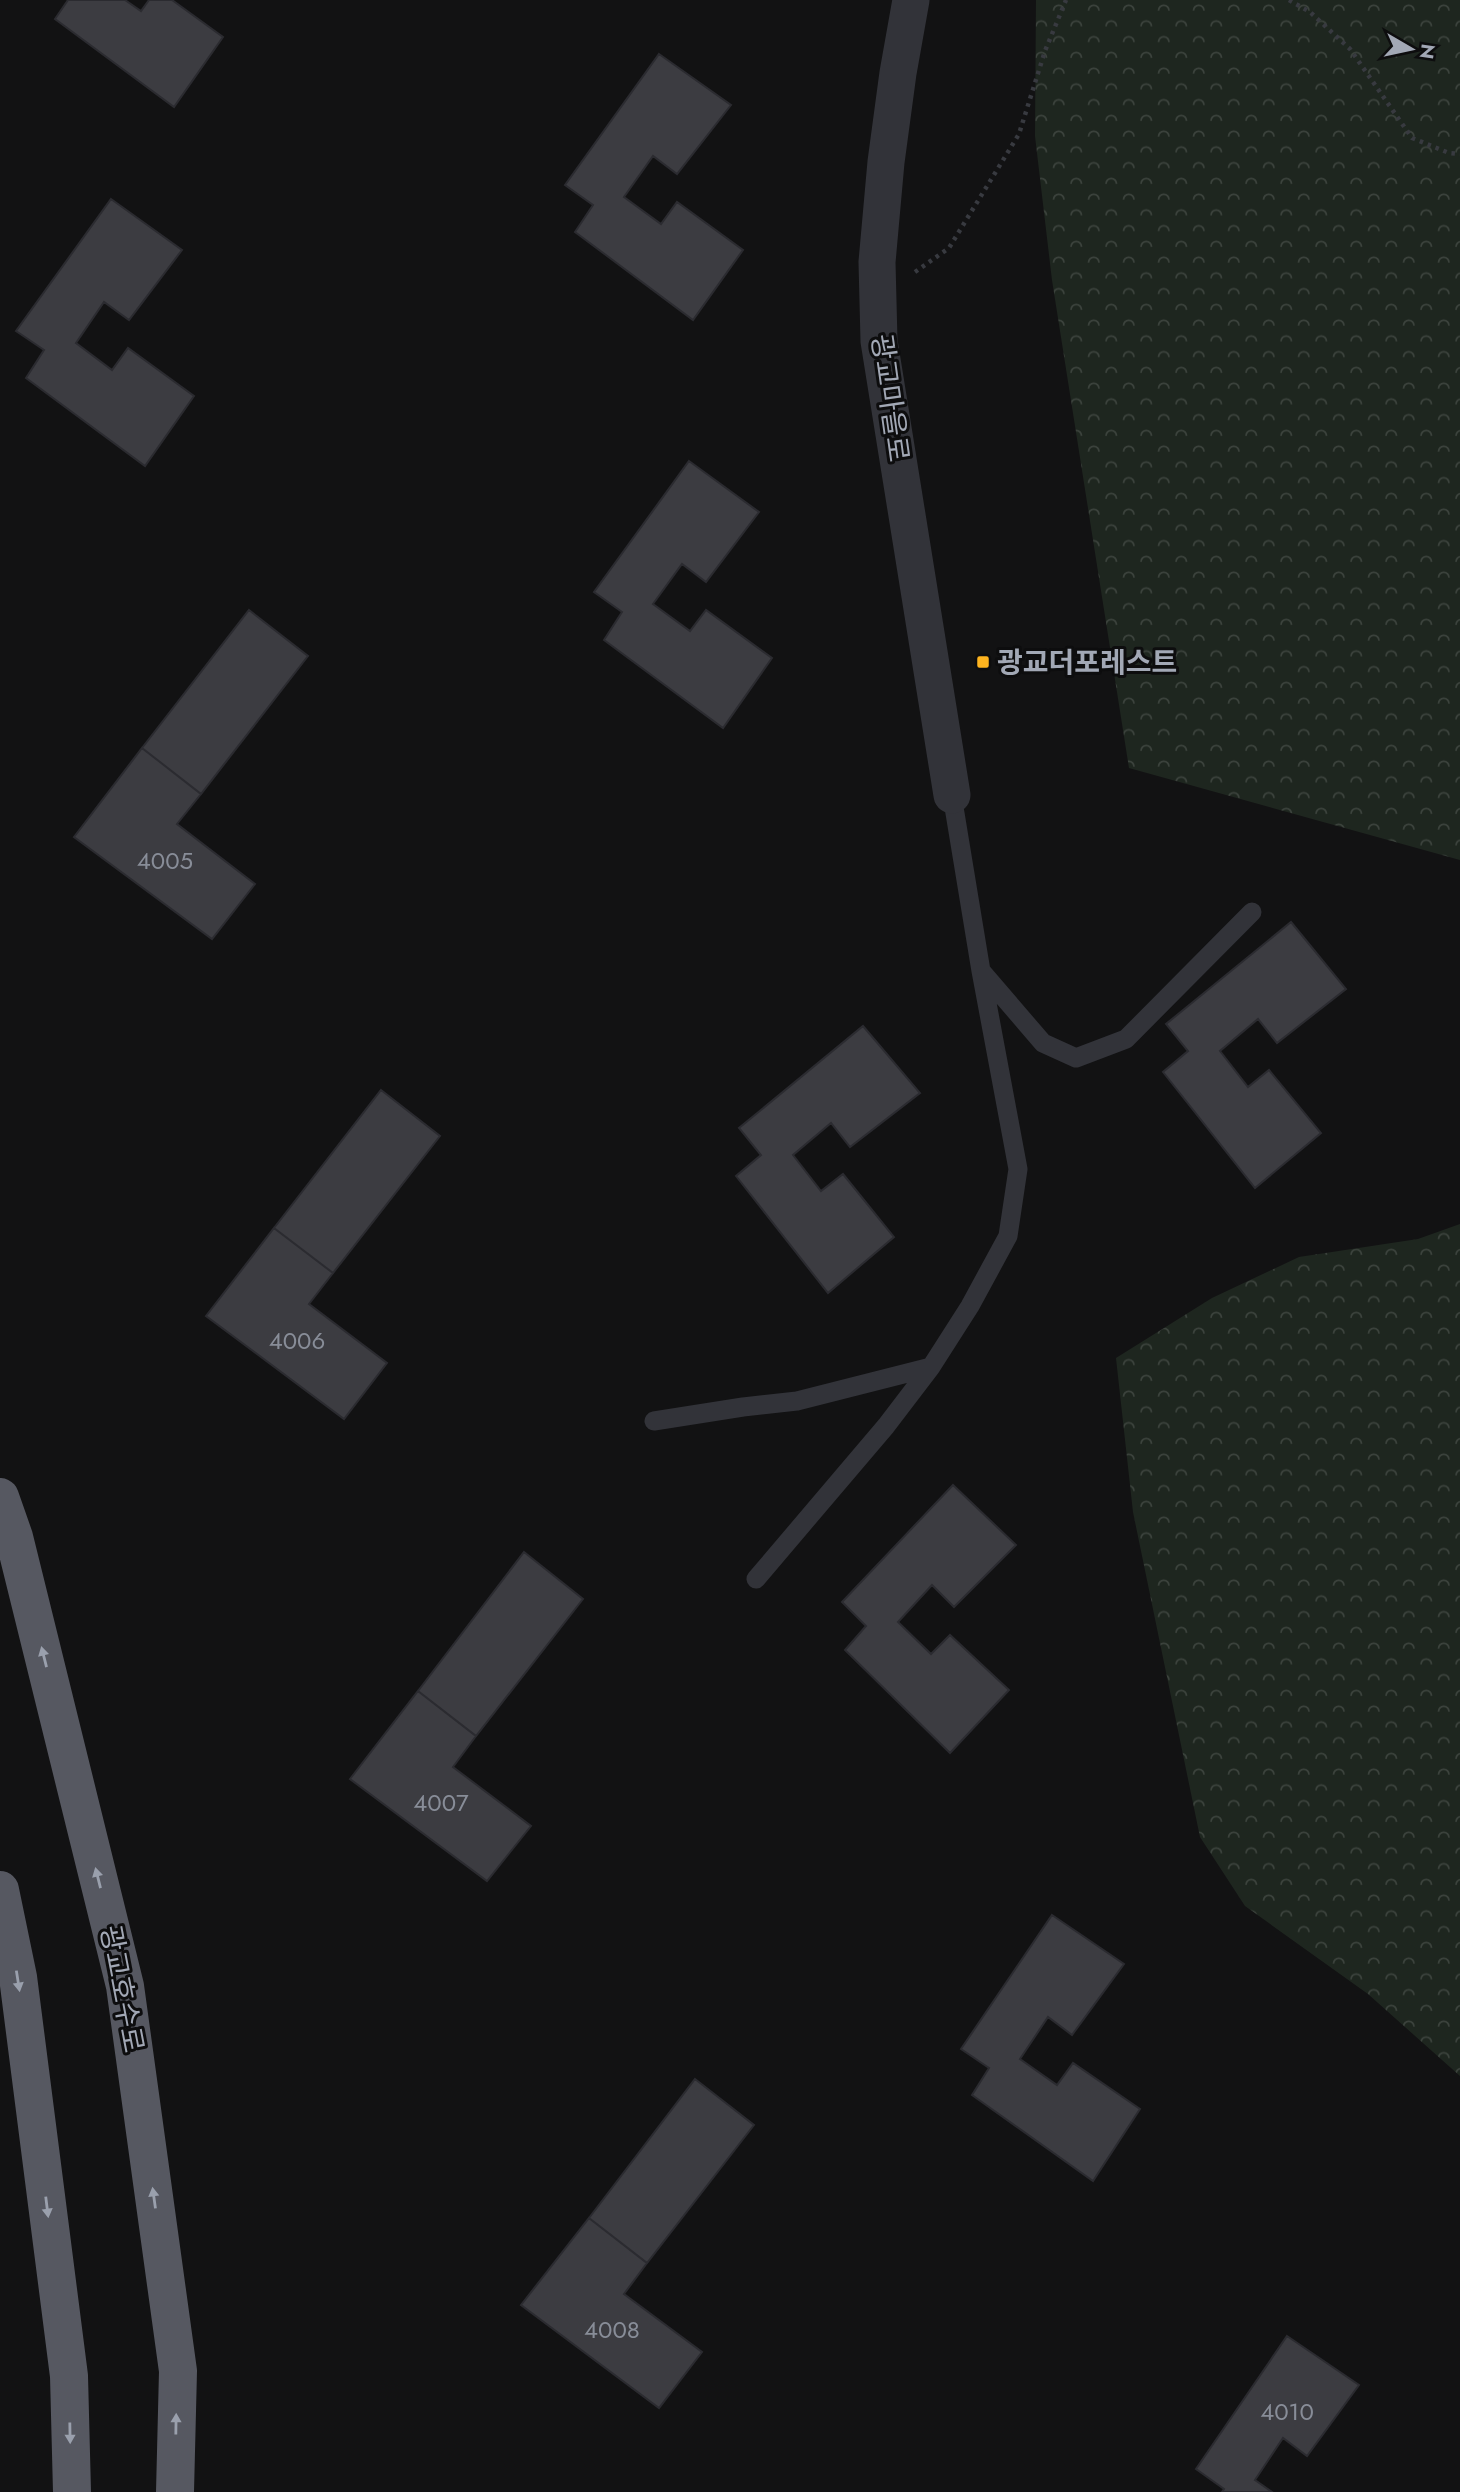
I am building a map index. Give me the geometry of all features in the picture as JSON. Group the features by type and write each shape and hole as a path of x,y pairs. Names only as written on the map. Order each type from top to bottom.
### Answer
{"highway":[{"name":"광교호수로","path":"0,1497 14,1537 125,1986 178,2371 175,2492"},
{"path":"0,1890 18,1978 69,2376 72,2492"}],"street":[{"name":"광교마을로","path":"911,0 886,162 877,261 879,341 952,795"}],"lane":[{"path":"756,1579 886,1426 931,1367 970,1306 1008,1236 1018,1169 952,795"},
{"path":"981,971 1043,1043 1076,1058 1126,1039 1252,912"},
{"path":"654,1421 797,1401 931,1367"}],"path":[{"path":"877,298 949,248 1019,134 1045,51 1066,0"},
{"path":"1289,0 1310,12 1350,49 1412,138 1449,153 1460,154"}],"green space":[{"path":"1036,0 1460,0 1460,860 1129,768 1052,280 1035,136"},
{"path":"1460,1224 1460,2076 1368,1994 1245,1906 1200,1837 1133,1512 1116,1358 1212,1298 1299,1257 1418,1239"}],"building":[{"path":"68,0 125,0 141,11 149,0 172,0 223,37 174,107 55,19"},
{"path":"659,54 731,105 677,174 653,156 624,197 661,224 677,202 743,250 693,320 575,232 593,205 565,185"},
{"path":"111,199 182,250 129,320 104,302 76,343 112,370 128,348 194,396 145,466 26,378 44,350 16,331"},
{"path":"689,461 759,512 706,582 682,564 653,604 690,631 706,610 772,658 723,728 604,640 622,612 594,592"},
{"path":"249,610 308,656 201,794 142,748"},
{"path":"142,748 201,794 177,824 255,884 212,939 74,837"},
{"path":"1291,922 1346,989 1277,1043 1258,1019 1220,1051 1248,1087 1269,1070 1321,1133 1255,1188 1163,1072 1188,1051 1166,1024"},
{"path":"863,1026 920,1093 850,1147 831,1123 793,1155 821,1191 843,1174 894,1237 828,1293 736,1176 761,1155 739,1128"},
{"path":"381,1090 440,1136 333,1273 274,1228"},
{"path":"274,1228 333,1273 309,1304 387,1363 344,1419 206,1316"},
{"path":"953,1485 1016,1545 954,1607 932,1585 898,1622 931,1654 950,1635 1009,1690 950,1753 845,1650 866,1626 842,1602"},
{"path":"524,1552 583,1599 476,1736 418,1691"},
{"path":"418,1691 476,1736 453,1767 531,1826 487,1881 350,1779"},
{"path":"1052,1915 1124,1964 1072,2035 1048,2017 1020,2059 1057,2085 1073,2063 1140,2109 1093,2181 972,2095 989,2068 961,2049"},
{"path":"695,2079 754,2125 647,2263 589,2218"},
{"path":"589,2218 647,2263 624,2294 702,2352 659,2408 521,2305"},
{"path":"1287,2336 1359,2385 1307,2456 1283,2438 1255,2480 1272,2492 1222,2492 1224,2489 1196,2469"}],"place":[{"name":"광교더포레스트","path":"983,662"}]}
